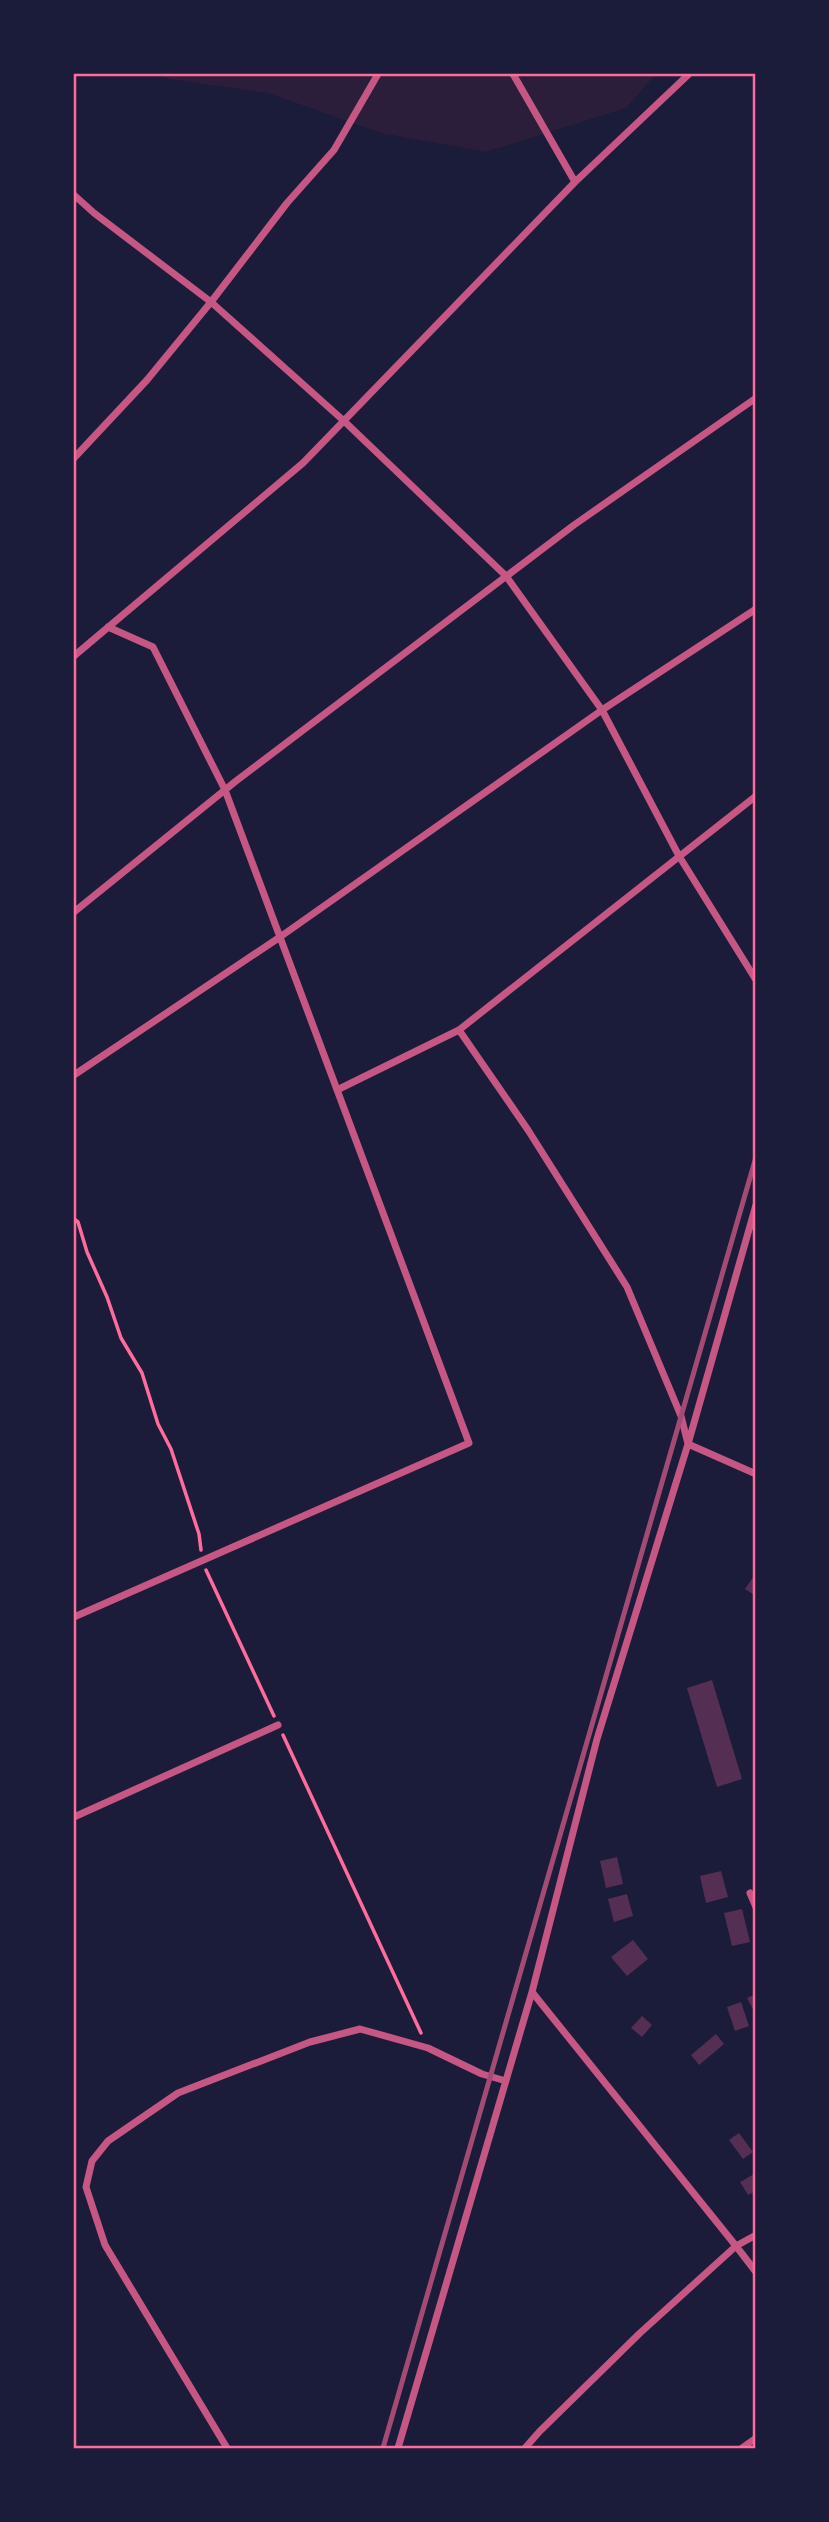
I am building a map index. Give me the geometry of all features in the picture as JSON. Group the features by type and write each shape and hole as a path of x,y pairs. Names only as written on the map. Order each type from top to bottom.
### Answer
{"street":[{"path":"74,458 147,380 287,203 334,150 378,74"},
{"path":"513,74 575,182"},
{"path":"74,656 303,463 575,182 689,74"},
{"path":"74,195 211,302 344,421 506,576 602,710 679,856 755,979"},
{"path":"74,912 225,790 573,525 755,398"},
{"path":"74,1075 280,937 602,710 755,609"},
{"path":"74,1617 469,1443 225,790 153,647 108,627"},
{"path":"337,1090 459,1030 755,796"},
{"path":"459,1030 528,1130 627,1287 681,1416 688,1444"},
{"path":"398,2448 532,1992 597,1739 688,1444 755,1205"},
{"path":"688,1444 755,1474"},
{"path":"74,1817 278,1725"},
{"path":"750,1893 755,1907"},
{"path":"532,1992 755,2272"},
{"path":"227,2448 104,2245 86,2187 92,2161 108,2141 178,2093 310,2042 360,2029 428,2048 482,2074 506,2081"},
{"path":"525,2448 640,2333 736,2245 755,2235"},
{"path":"742,2448 755,2438"}],"path":[{"path":"74,1219 78,1222 121,1338 142,1373 158,1424 171,1449 199,1534 202,1562 428,2048"}],"shaded area":[{"path":"160,74 656,74 626,108 486,152 381,133 268,93 169,79"}],"building":[{"path":"756,1573 756,1596 745,1589"},
{"path":"712,1680 742,1779 717,1787 687,1688"},
{"path":"617,1857 623,1884 606,1888 600,1861"},
{"path":"721,1871 728,1897 706,1903 700,1876"},
{"path":"627,1894 633,1916 614,1922 608,1899"},
{"path":"742,1909 750,1942 732,1946 724,1913"},
{"path":"633,1940 648,1959 627,1976 611,1957"},
{"path":"756,1994 756,2015 747,1998"},
{"path":"741,2002 749,2026 735,2031 727,2007"},
{"path":"642,2016 652,2025 642,2037 631,2028"},
{"path":"716,2034 724,2044 699,2065 691,2055"},
{"path":"739,2133 753,2152 743,2159 729,2140"},
{"path":"756,2173 756,2191 748,2195 740,2182"}],"railway":[{"path":"383,2448 756,1157"}]}
